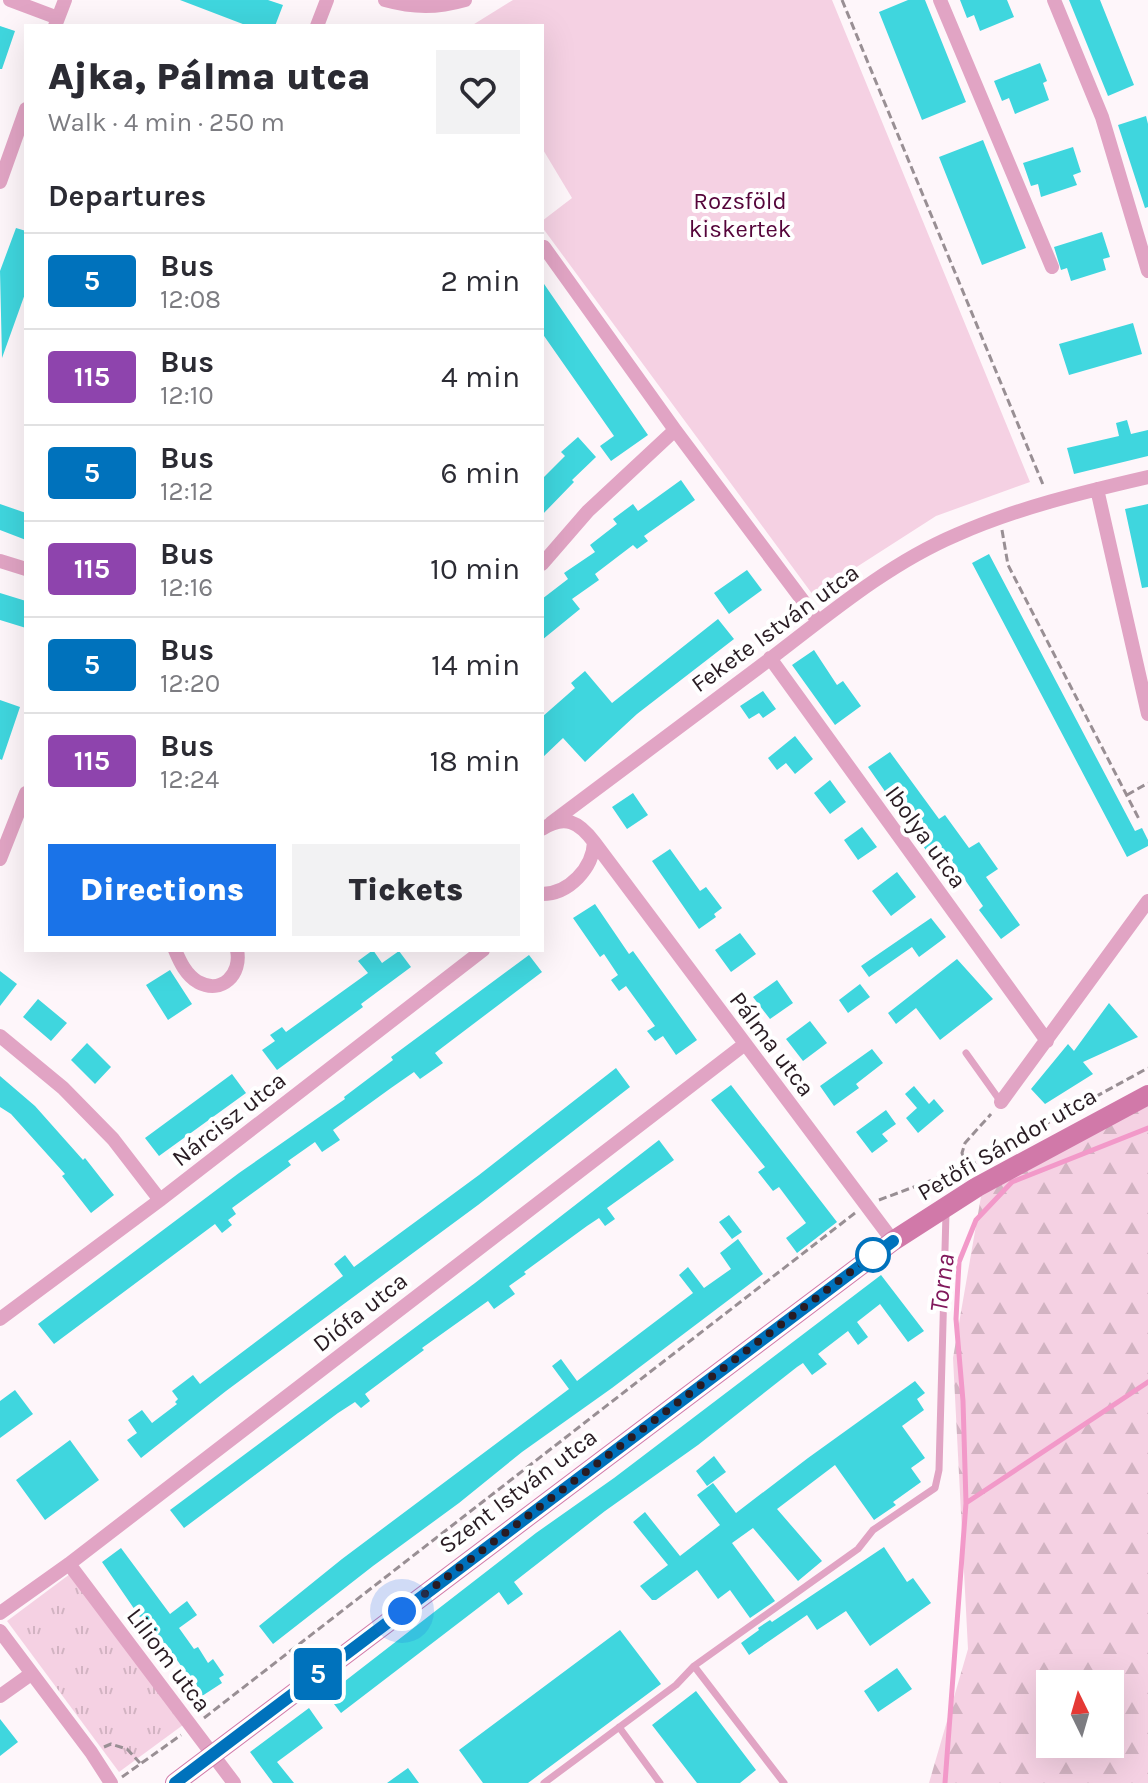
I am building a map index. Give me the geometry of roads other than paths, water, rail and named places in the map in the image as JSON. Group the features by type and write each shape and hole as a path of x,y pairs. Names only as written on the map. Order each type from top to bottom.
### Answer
{"main road":[{"name":"Petőfi Sándor utca","path":"893,1241 977,1187 1148,1095"},
{"name":"Szent István utca","path":"175,1783 893,1241"}],"street":[{"path":"10,0 57,22 65,0"},
{"path":"318,24 327,0"},
{"path":"385,0 420,7 465,0"},
{"path":"940,0 1052,267"},
{"path":"1054,0 1102,117 1148,271"},
{"path":"0,182 24,115"},
{"path":"544,247 675,430 818,621"},
{"path":"544,562 588,511 675,430"},
{"name":"Fekete István utca","path":"546,826 818,621 900,564 956,535 1000,518 1148,477"},
{"path":"1097,489 1148,714"},
{"path":"0,561 24,568"},
{"name":"Ibolya utca","path":"770,658 1047,1041"},
{"path":"546,826 567,820 577,823 589,794"},
{"name":"Pálma utca","path":"577,823 893,1241"},
{"path":"0,859 21,825"},
{"path":"544,904 586,870 593,855 594,842"},
{"path":"586,870 616,873"},
{"path":"544,894 562,890"},
{"name":"Petőfi Sándor utca","path":"1001,1102 1148,901"},
{"path":"176,952 182,967 197,982 213,987 226,983 236,974 237,952"},
{"name":"Nárcisz utca","path":"0,1319 160,1200 480,952"},
{"path":"0,1036 63,1088 113,1139 160,1200"},
{"name":"Diófa utca","path":"0,1613 69,1564 745,1044"},
{"name":"Liliom utca","path":"69,1564 234,1783"},
{"path":"0,1631 112,1783"},
{"path":"0,1696 31,1674"}],"lane":[{"path":"966,1053 1001,1102"},
{"path":"544,1783 676,1685 694,1666 858,1549 873,1530 935,1488 939,1470 946,1206"},
{"path":"694,1666 784,1783"},
{"path":"619,1727 660,1783"}],"waterway":[{"name":"Torna","path":"945,1783 966,1503 963,1401 956,1319 959,1262 976,1220 1012,1182 1148,1128"},
{"name":"Torna","path":"966,1503 1148,1382"}],"park label":[{"name":"Rozsföld kiskertek","path":"740,215"}]}
